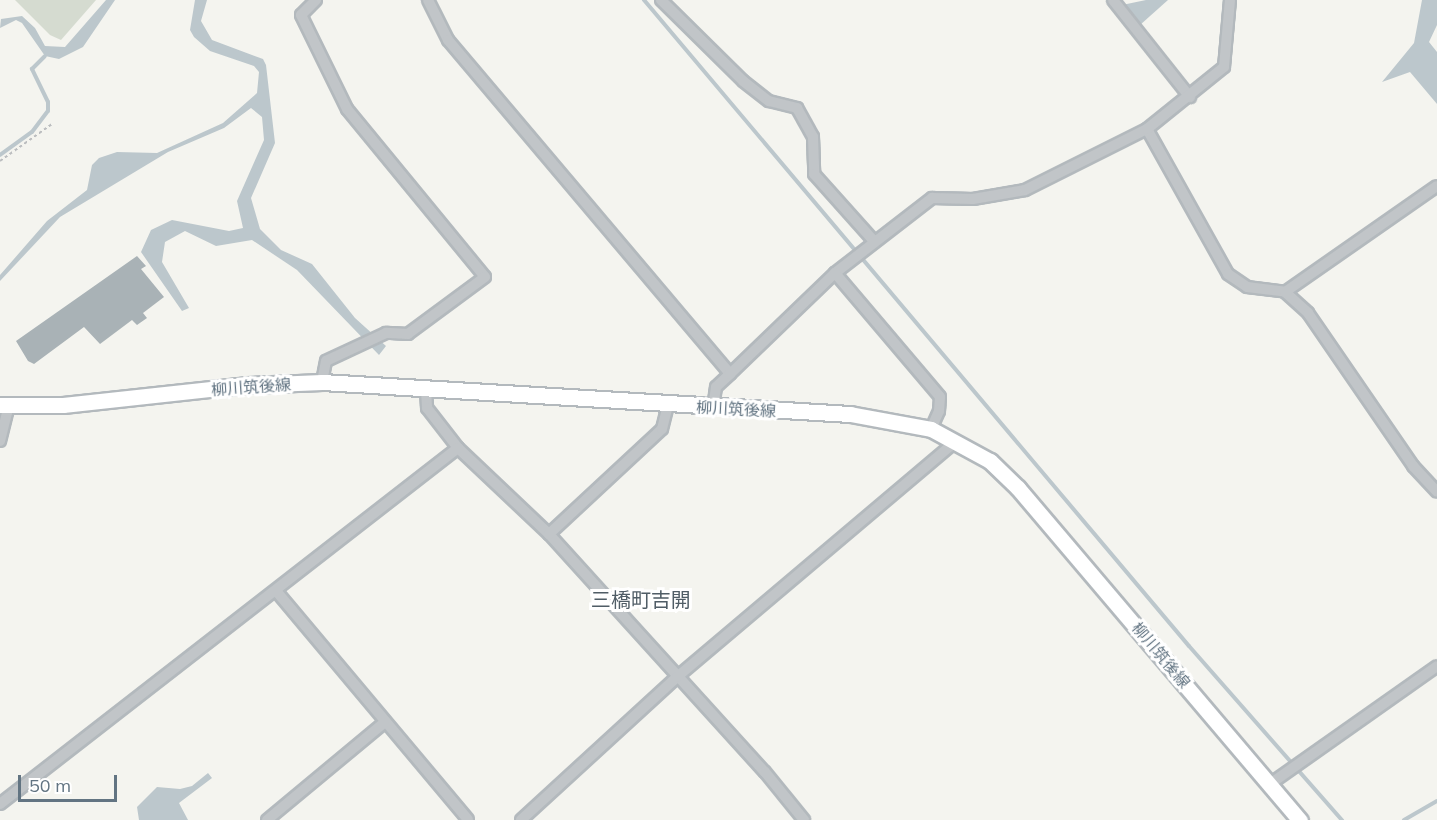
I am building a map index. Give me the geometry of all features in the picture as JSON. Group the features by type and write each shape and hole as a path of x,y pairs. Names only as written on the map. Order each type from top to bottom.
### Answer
{"main road":[{"name":"柳川筑後線","path":"5,406 322,382 713,408 850,414 931,429 990,461 1051,523 1300,820"}],"street":[{"path":"316,0 301,15 348,109 485,277 408,334 386,333 326,361 322,382"},
{"path":"428,0 448,40 730,374"},
{"path":"661,0 743,81 770,100 796,108 813,137 814,174 873,240"},
{"path":"1113,0 1190,98"},
{"path":"713,408 716,387 835,273 873,240 932,198 973,199 1025,190 1147,129 1190,98 1224,67 1230,0"},
{"path":"1147,129 1228,274 1247,287 1285,292 1322,331 1369,405 1413,466 1437,492"},
{"path":"1285,292 1437,186"},
{"path":"835,273 940,397 939,411 931,429"},
{"path":"426,389 427,408 458,448 549,534 765,772 804,820"},
{"path":"549,534 583,507 594,488 662,429 668,405"},
{"path":"0,441 5,406"},
{"path":"521,820 677,677 955,441"},
{"path":"0,804 81,743 114,714 277,592 458,448"},
{"path":"277,592 384,723 468,820"},
{"path":"1270,784 1437,666"},
{"path":"267,820 384,723"}],"path":[{"path":"0,161 52,124"}],"shaded area":[{"path":"15,0 96,0 61,40 50,35"},
{"path":"106,0 115,0 83,47 59,59 45,56 22,23 16,20 0,28 1,19 22,16 35,28 45,46 65,47"},
{"path":"195,0 207,0 201,21 212,40 263,59 266,65 275,143 251,198 260,229 281,250 312,264 355,318 386,346 379,355 297,270 252,240 216,246 185,231 165,242 162,262 189,308 182,311 141,252 151,230 172,220 229,231 243,228 237,201 264,140 262,117 251,108 224,128 168,152 60,217 0,281 0,275 47,221 87,190 92,165 99,158 117,152 157,153 223,123 257,93 259,72 254,66 210,51 194,37 190,30"},
{"path":"1146,0 1168,0 1140,25 1122,5"},
{"path":"1422,0 1437,0 1437,25 1429,42 1437,52 1437,104 1410,72 1382,82 1414,43"},
{"path":"208,773 212,778 179,803 188,820 139,820 137,807 157,787 180,789 192,786"}],"building":[{"path":"137,256 146,266 141,269 164,297 143,313 147,318 137,325 132,320 100,344 84,327 34,364 28,361 16,341"}],"waterway":[{"path":"644,0 1189,646 1342,820"},
{"path":"0,155 32,132 48,111 48,102 32,69 45,56"},
{"path":"1404,820 1437,801"}],"district":[{"name":"三橋町吉開","path":"641,599"}]}
